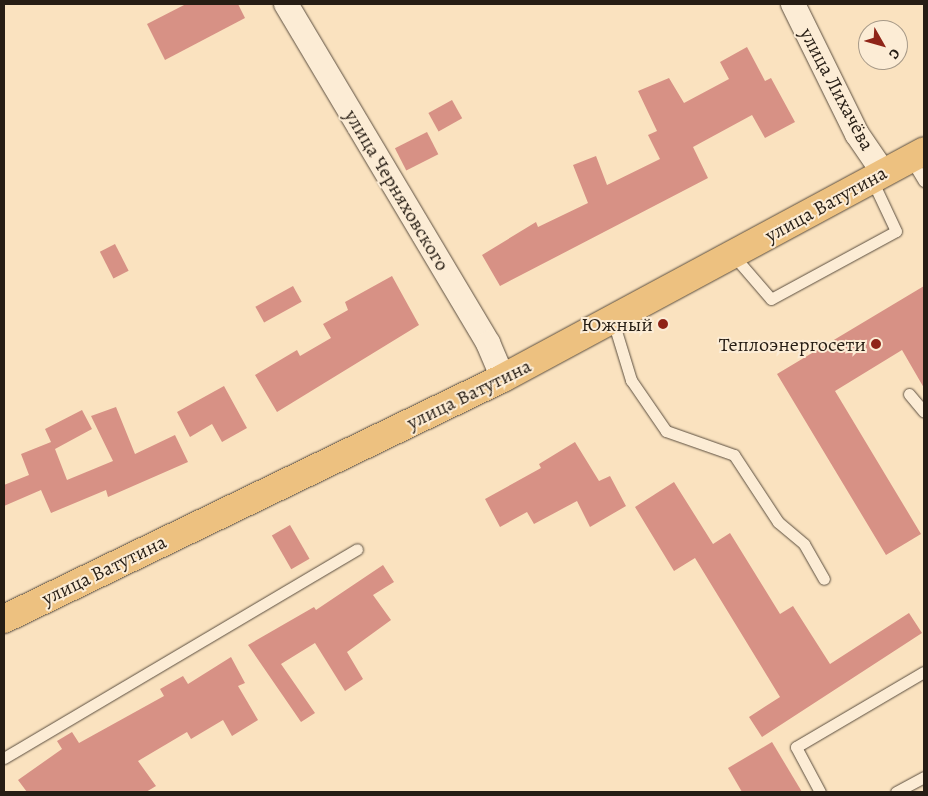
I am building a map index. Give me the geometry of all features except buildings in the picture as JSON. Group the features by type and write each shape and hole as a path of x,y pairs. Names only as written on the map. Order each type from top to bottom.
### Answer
{"main road":[{"name":"улица Ватутина","path":"4,619 503,378 614,321 877,175 917,155"}],"street":[{"name":"улица Черняховского","path":"286,4 488,343 503,378"},
{"name":"улица Лихачёва","path":"793,4 877,175"}],"lane":[{"path":"917,155 924,181"},
{"path":"733,255 771,299 896,231 877,175"},
{"path":"614,321 631,380 666,431 734,455 778,522 804,544 824,579"},
{"path":"909,394 924,412"},
{"path":"4,758 357,549"},
{"path":"820,792 796,747 924,672"},
{"path":"896,792 924,777"}],"place":[{"name":"Южный","path":"663,324"},
{"name":"Теплоэнергосети","path":"876,344"}]}
